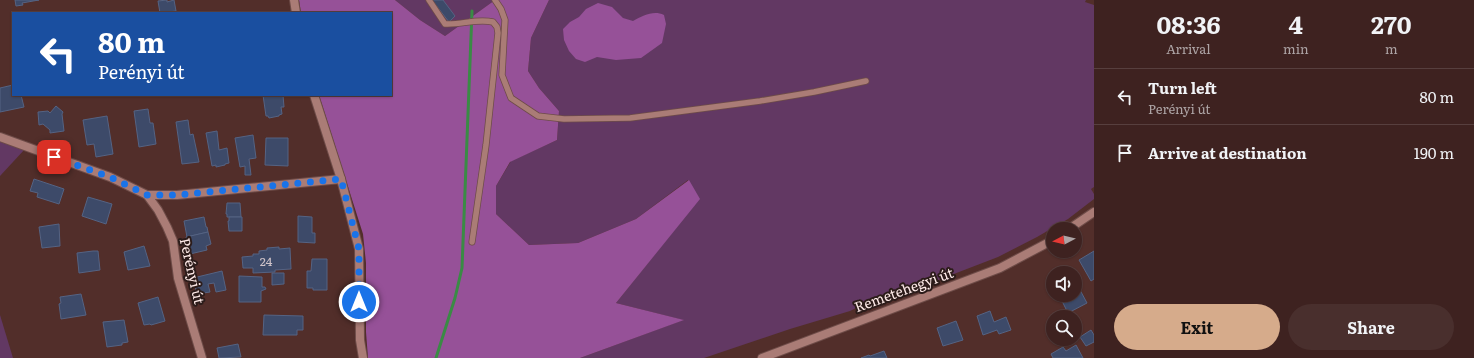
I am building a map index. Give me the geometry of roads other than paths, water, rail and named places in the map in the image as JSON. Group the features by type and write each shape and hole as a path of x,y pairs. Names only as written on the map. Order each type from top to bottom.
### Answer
{"street":[{"path":"294,0 296,12"},
{"path":"314,96 341,179 359,249 360,340 362,358"},
{"name":"Perényi út","path":"0,137 110,177 147,195 177,195 341,179"},
{"name":"Perényi út","path":"147,195 158,210 173,241 178,278 202,358"},
{"path":"1079,222 1094,212"},
{"name":"Remetehegyi út","path":"762,358 1000,268 1046,244"}],"lane":[{"path":"429,0 445,24 484,20 493,22 497,27 498,33 486,145 472,242"},
{"path":"495,0 501,9 505,20 502,75 511,98 538,116 564,119 630,118 776,98 866,81"},
{"path":"497,27 505,27"}],"waterway":[{"path":"436,358 455,298 462,268 472,11"}]}
